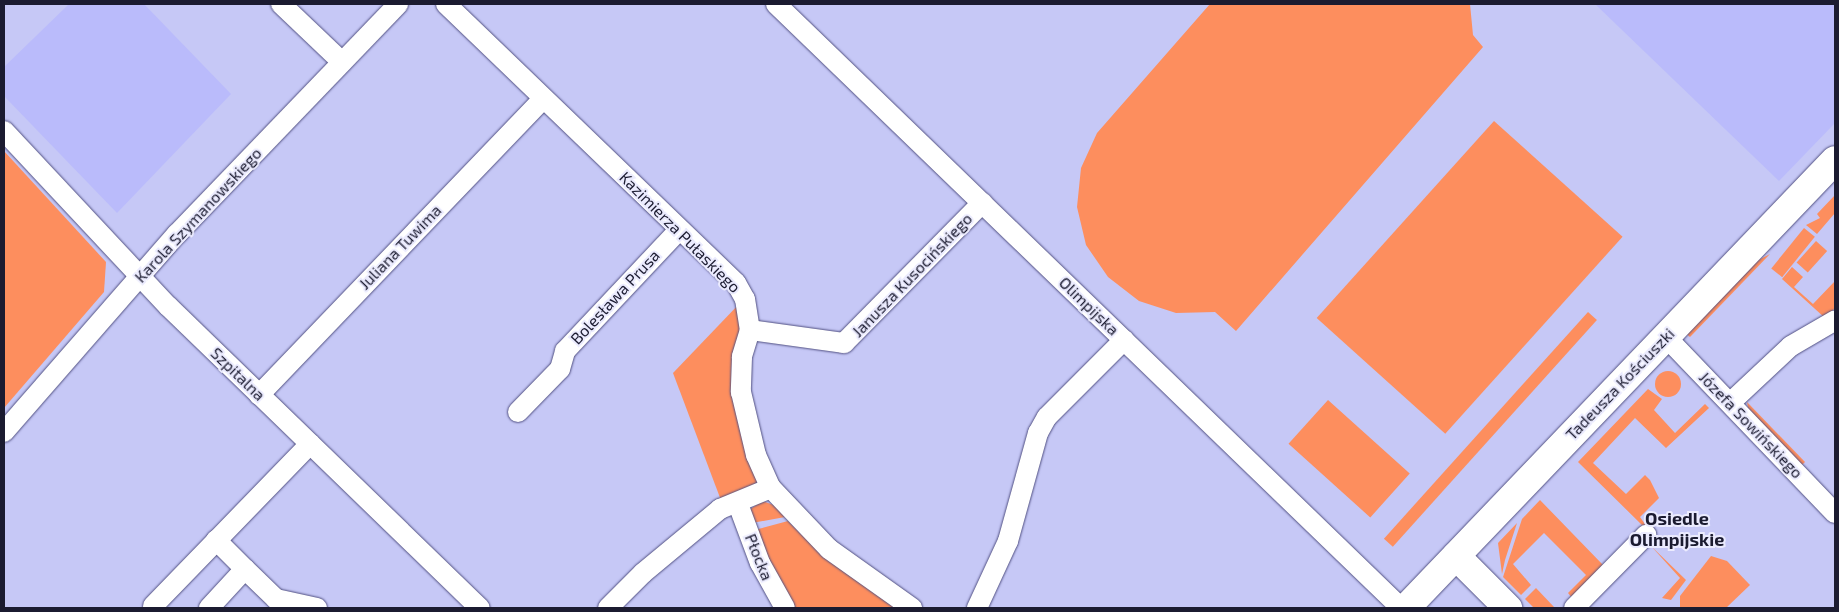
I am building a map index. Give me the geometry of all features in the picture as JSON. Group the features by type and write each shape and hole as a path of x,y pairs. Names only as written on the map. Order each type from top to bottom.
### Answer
{"street":[{"name":"Karola Szymanowskiego","path":"4,432 140,276 398,4"},
{"name":"Kazimierza Pułaskiego","path":"446,4 542,100 736,283 745,299 750,330 742,357 741,392 756,455 771,488 829,549 912,608"},
{"name":"Olimpijska","path":"776,4 1401,608"},
{"path":"287,6 342,62"},
{"name":"Juliana Tuwima","path":"259,395 542,100"},
{"name":"Szpitalna","path":"4,131 140,276 259,395 480,608"},
{"name":"Tadeusza Kościuszki","path":"1406,608 1835,160"},
{"name":"Janusza Kusocińskiego","path":"750,330 844,343 982,203"},
{"name":"Bolesława Prusa","path":"518,412 560,368 565,350 679,230"},
{"path":"1730,403 1791,346 1834,321"},
{"name":"Józefa Sowińskiego","path":"1666,337 1832,504"},
{"path":"977,608 1008,541 1038,433 1047,417 1124,340"},
{"path":"153,606 310,444"},
{"path":"608,608 643,573 720,510 738,504 771,488"},
{"name":"Płocka","path":"738,504 760,563 785,608"},
{"path":"1574,608 1646,535"},
{"path":"216,540 277,604 318,608"},
{"path":"1456,556 1508,608"},
{"path":"208,608 245,569"}],"shaded area":[{"path":"69,4 144,4 231,94 117,213 4,96 4,67"},
{"path":"1210,4 1470,4 1473,35 1483,47 1236,331 1215,312 1176,313 1139,301 1108,277 1086,245 1077,207 1081,168 1097,133"},
{"path":"1595,4 1835,4 1835,123 1779,181"},
{"path":"1494,121 1623,237 1445,434 1317,318"},
{"path":"4,151 106,262 104,292 4,408"},
{"path":"1835,195 1835,213 1817,234 1806,225 1820,218 1817,214"},
{"path":"1804,228 1815,237 1782,277 1771,268"},
{"path":"1816,241 1827,251 1808,273 1797,263"},
{"path":"1770,254 1690,337 1684,332 1747,266"},
{"path":"1792,267 1803,277 1794,287 1813,304 1835,281 1835,308 1825,318 1782,279"},
{"path":"740,303 758,482 722,503 673,373"},
{"path":"1588,312 1597,320 1393,547 1384,539"},
{"path":"1668,371 1677,375 1681,384 1677,393 1668,397 1659,393 1655,384 1659,375"},
{"path":"1648,389 1662,399 1654,410 1675,433 1705,404 1709,408 1666,448 1635,418 1593,463 1626,494 1645,475 1650,480 1659,498 1640,517 1647,527 1573,599 1568,593 1586,575 1544,533 1513,564 1531,585 1521,595 1503,577 1522,519 1540,500 1604,566 1644,527 1578,462"},
{"path":"1328,400 1410,474 1370,517 1289,444"},
{"path":"1747,402 1805,462 1801,466 1748,408"},
{"path":"762,501 777,506 785,517 752,523 749,510"},
{"path":"788,521 800,533 896,608 792,608 755,530"},
{"path":"1517,523 1505,560 1502,574 1498,543"},
{"path":"1651,546 1686,580 1671,600 1662,598 1680,578"},
{"path":"1711,556 1727,561 1750,585 1726,608 1680,608 1680,596"},
{"path":"1536,588 1554,607 1534,608 1525,599"}],"district":[{"name":"Osiedle Olimpijskie","path":"1677,529"}]}
